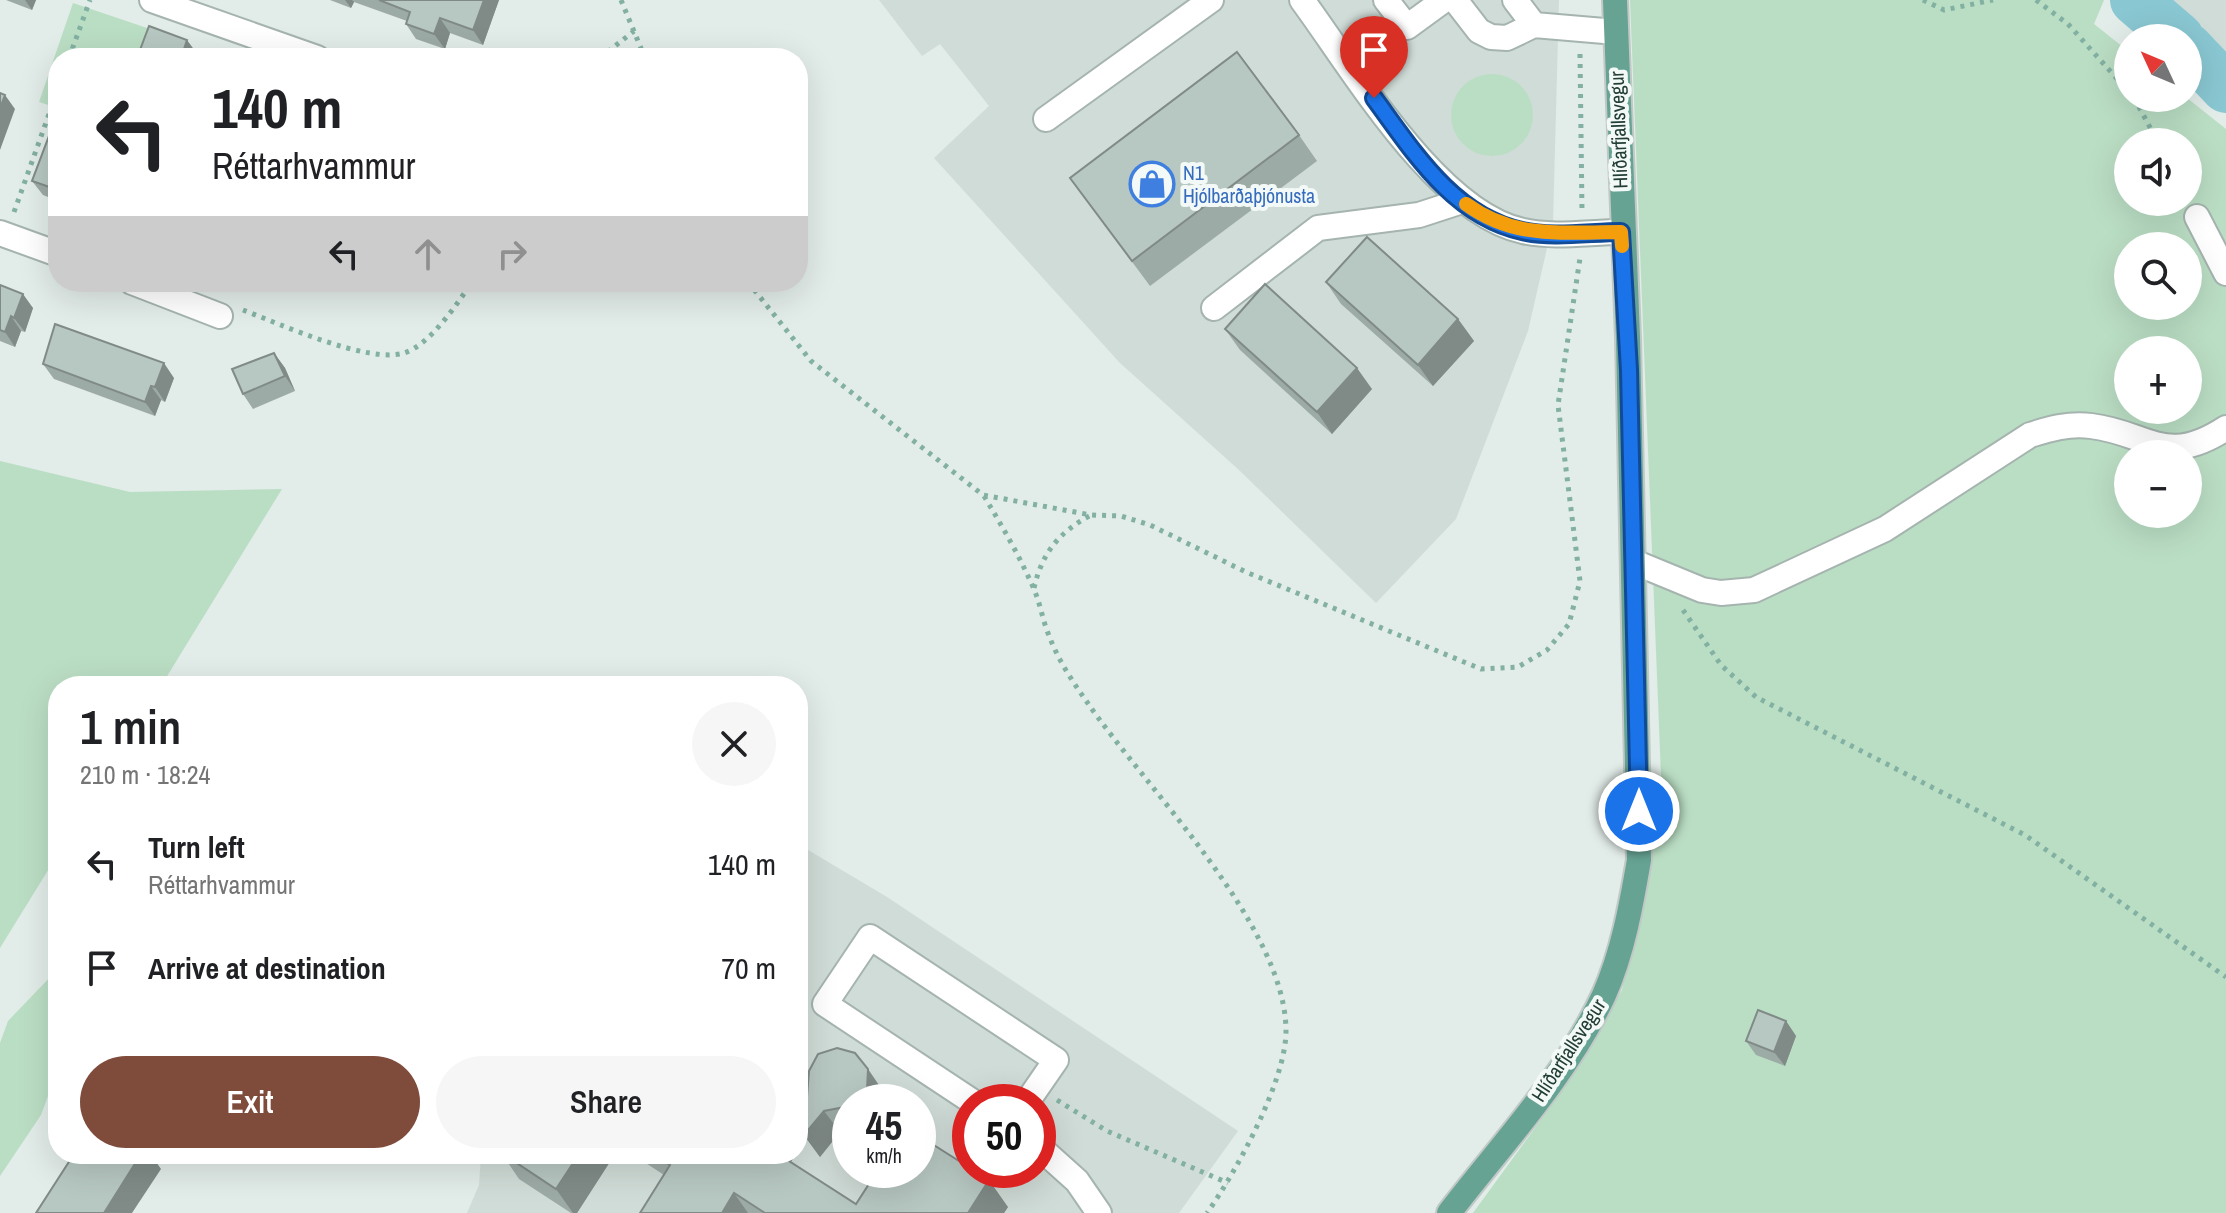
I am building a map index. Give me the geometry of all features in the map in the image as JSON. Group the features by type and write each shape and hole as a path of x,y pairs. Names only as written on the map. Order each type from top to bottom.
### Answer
{"main road":[{"name":"Hlíðarfjallsvegur","path":"1449,1213 1562,1065 1604,995 1626,930 1639,860 1634,562 1615,0"}],"street":[{"path":"152,0 289,48"},
{"path":"1046,119 1211,0"},
{"path":"1302,0 1428,171 1462,201 1500,224 1525,232 1621,232"},
{"path":"1386,0 1407,27 1444,0"},
{"path":"1455,0 1479,31 1491,37 1507,38 1534,25 1616,32"},
{"path":"1515,0 1534,25"},
{"path":"1214,308 1318,228 1419,215 1462,201"},
{"path":"2197,217 2226,273"},
{"path":"3,234 48,250"},
{"path":"158,292 220,316"},
{"path":"1634,562 1702,590 1721,593 1754,590 1885,529 2030,435 2050,429 2089,426 2150,445 2176,447 2211,438 2226,428"},
{"path":"952,1088 825,1004 870,937 1056,1060 1040,1084"},
{"path":"1056,1162 1077,1181 1099,1213"}],"path":[{"path":"73,48 90,0"},
{"path":"621,0 641,48"},
{"path":"1923,0 1944,10 1993,0"},
{"path":"2036,0 2068,24 2114,75"},
{"path":"983,495 1091,515 1121,516 1150,525 1246,572 1481,669 1518,667 1547,650 1569,624 1580,581 1558,405 1584,232 1580,193 1580,29"},
{"path":"613,48 634,31"},
{"path":"3,234 48,115"},
{"path":"220,316 240,309 348,350 404,353 433,333 464,292"},
{"path":"756,292 811,361 983,495 1034,589 1059,658 1088,704 1219,874 1251,925 1281,994 1286,1032 1274,1087 1228,1183 1207,1213"},
{"path":"1034,589 1040,562 1059,536 1091,515"},
{"path":"1681,607 1721,665 1756,697 2025,835 2226,977"},
{"path":"1056,1107 1228,1183"}],"shaded area":[{"path":"879,0 1559,0 1553,222 1528,331 1456,519 1376,603 1239,470 1120,363 934,158 989,106 940,44 922,56"},
{"path":"2156,0 2226,0 2226,58 2202,39 2202,24 2182,24"},
{"path":"808,850 887,897 1238,1131 1179,1213 467,1213 479,1185 480,1164 808,1164"}],"green space":[{"path":"1630,0 2104,0 2094,24 2114,40 2114,112 2202,110 2226,129 2226,1213 1473,1213 1564,1088 1622,990 1662,801"},
{"path":"73,3 153,30 147,48 58,48"},
{"path":"1492,74 1508,77 1521,86 1530,99 1533,115 1530,131 1521,144 1508,153 1492,156 1476,153 1463,144 1454,131 1451,115 1454,99 1463,86 1476,77"},
{"path":"48,76 48,105 39,102"},
{"path":"0,461 130,492 282,489 167,676 48,676 48,870 0,948"},
{"path":"48,979 48,1096 41,1115 0,1176 0,1043 8,1021"}],"building":[{"path":"379,0 484,0 473,30 440,18 434,34 406,24 410,12"},
{"path":"149,26 187,40 184,48 141,48"},
{"path":"1237,52 1299,135 1132,261 1070,178"},
{"path":"48,139 48,187 32,181"},
{"path":"1367,237 1458,319 1418,365 1326,282"},
{"path":"1265,284 1357,368 1317,412 1225,329"},
{"path":"0,285 23,294 5,332 0,330"},
{"path":"55,324 164,363 155,387 151,386 145,402 43,364"},
{"path":"274,353 285,376 243,394 232,369"},
{"path":"1758,1010 1786,1021 1774,1052 1746,1041"},
{"path":"837,1048 855,1053 868,1069 867,1084 832,1084 832,1109 824,1111 808,1130 809,1071 818,1054"},
{"path":"936,1146 952,1157 952,1188 984,1188 968,1213 765,1213 734,1193 722,1213 640,1213 669,1164 794,1164 856,1204 866,1188 936,1188"},
{"path":"68,1164 135,1164 104,1213 36,1213"},
{"path":"518,1164 572,1164 556,1189"}],"waterway":[{"path":"2135,0 2163,24"},
{"path":"2202,63 2226,88"}],"slow traffic":[{"path":"1466,204 1500,224 1525,232 1621,232 1622,246"}],"place":[{"name":"N1 Hjólbarðaþjónusta","path":"1152,184"}],"route":[{"path":"1374,98 1428,171 1476,211 1500,224 1525,232 1621,232 1629,370 1639,811"}]}
